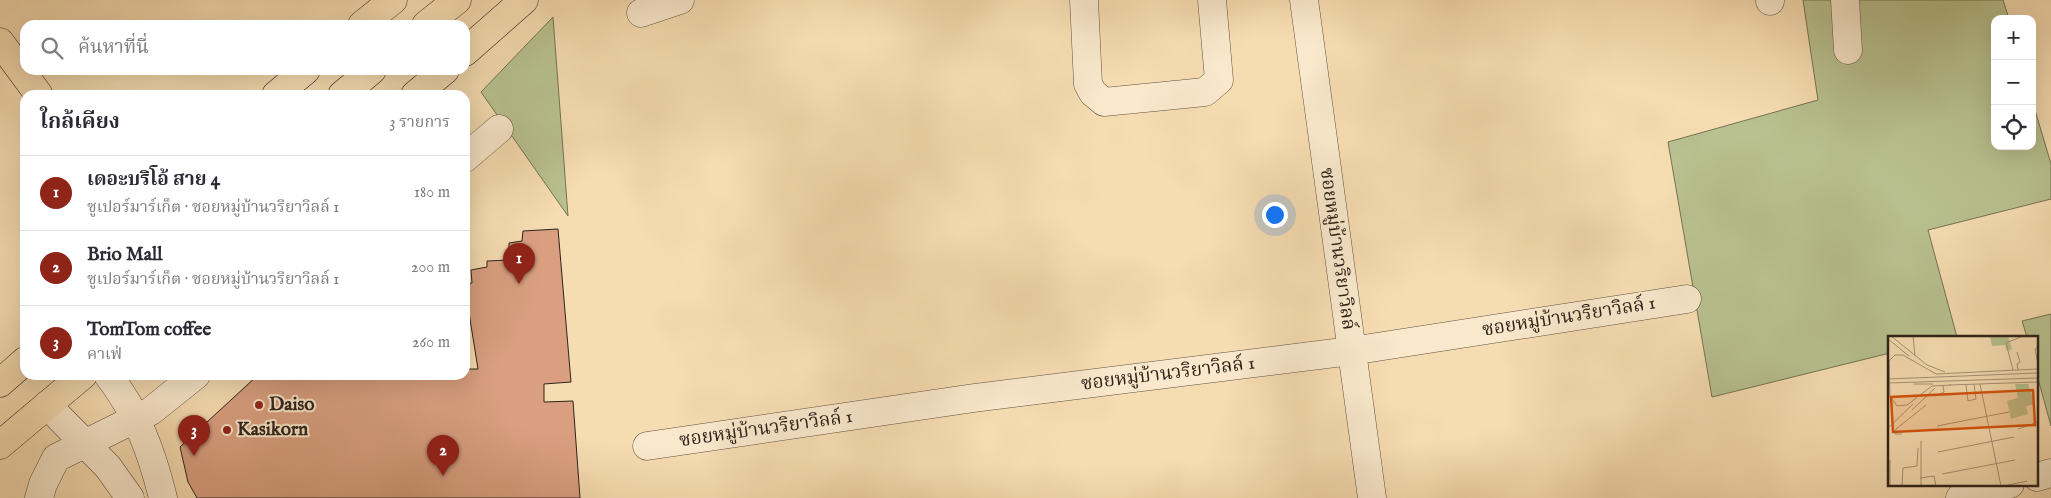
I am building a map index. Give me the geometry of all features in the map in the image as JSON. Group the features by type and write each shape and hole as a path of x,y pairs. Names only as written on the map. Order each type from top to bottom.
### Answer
{"main road":[{"path":"368,20 393,0"},
{"path":"432,20 456,0"},
{"path":"470,48 524,0"},
{"path":"0,42 20,69"},
{"path":"24,75 35,90"},
{"path":"282,90 300,75"},
{"path":"348,90 366,75"},
{"path":"421,90 439,75"},
{"path":"0,382 20,365"},
{"path":"0,444 77,380"}],"street":[{"path":"641,14 680,0"},
{"path":"1084,0 1088,84 1093,94 1104,102 1205,92 1214,86 1219,80 1212,0"},
{"name":"ซอยหมู่บ้านวริยาวิลล์","path":"1304,0 1372,498"},
{"path":"1845,0 1848,50"},
{"path":"470,154 499,129"},
{"name":"ซอยหมู่บ้านวริยาวิลล์ 1","path":"647,446 974,398 1351,351 1687,299"},
{"path":"111,380 137,418 154,464 163,498"},
{"path":"39,498 43,484 56,458 151,411 190,380"},
{"path":"47,405 108,467 130,498"},
{"path":"2038,477 2051,473"},
{"path":"1960,498 2003,486"}],"green space":[{"path":"1803,0 2003,0 2008,15 1991,15 1991,150 2036,150 2036,113 2051,164 2051,199 1928,230 1957,336 1888,336 1888,353 1712,397 1668,142 1818,100"},
{"path":"553,17 568,216 481,92"},
{"path":"2051,314 2051,426 2038,379 2038,336 2027,336 2022,321"}],"building":[{"path":"558,229 571,382 544,384 544,402 573,401 580,498 197,498 188,482 180,447 253,380 470,380 470,369 478,369 470,319 471,270 487,267 487,261 509,260 509,243 522,241 523,231"}],"place":[{"name":"เดอะบริโอ้ สาย 4","path":"519,284"},
{"name":"Daiso","path":"259,405"},
{"name":"Kasikorn","path":"227,430"},
{"name":"TomTom coffee","path":"194,456"},
{"name":"Brio Mall","path":"443,476"}]}
